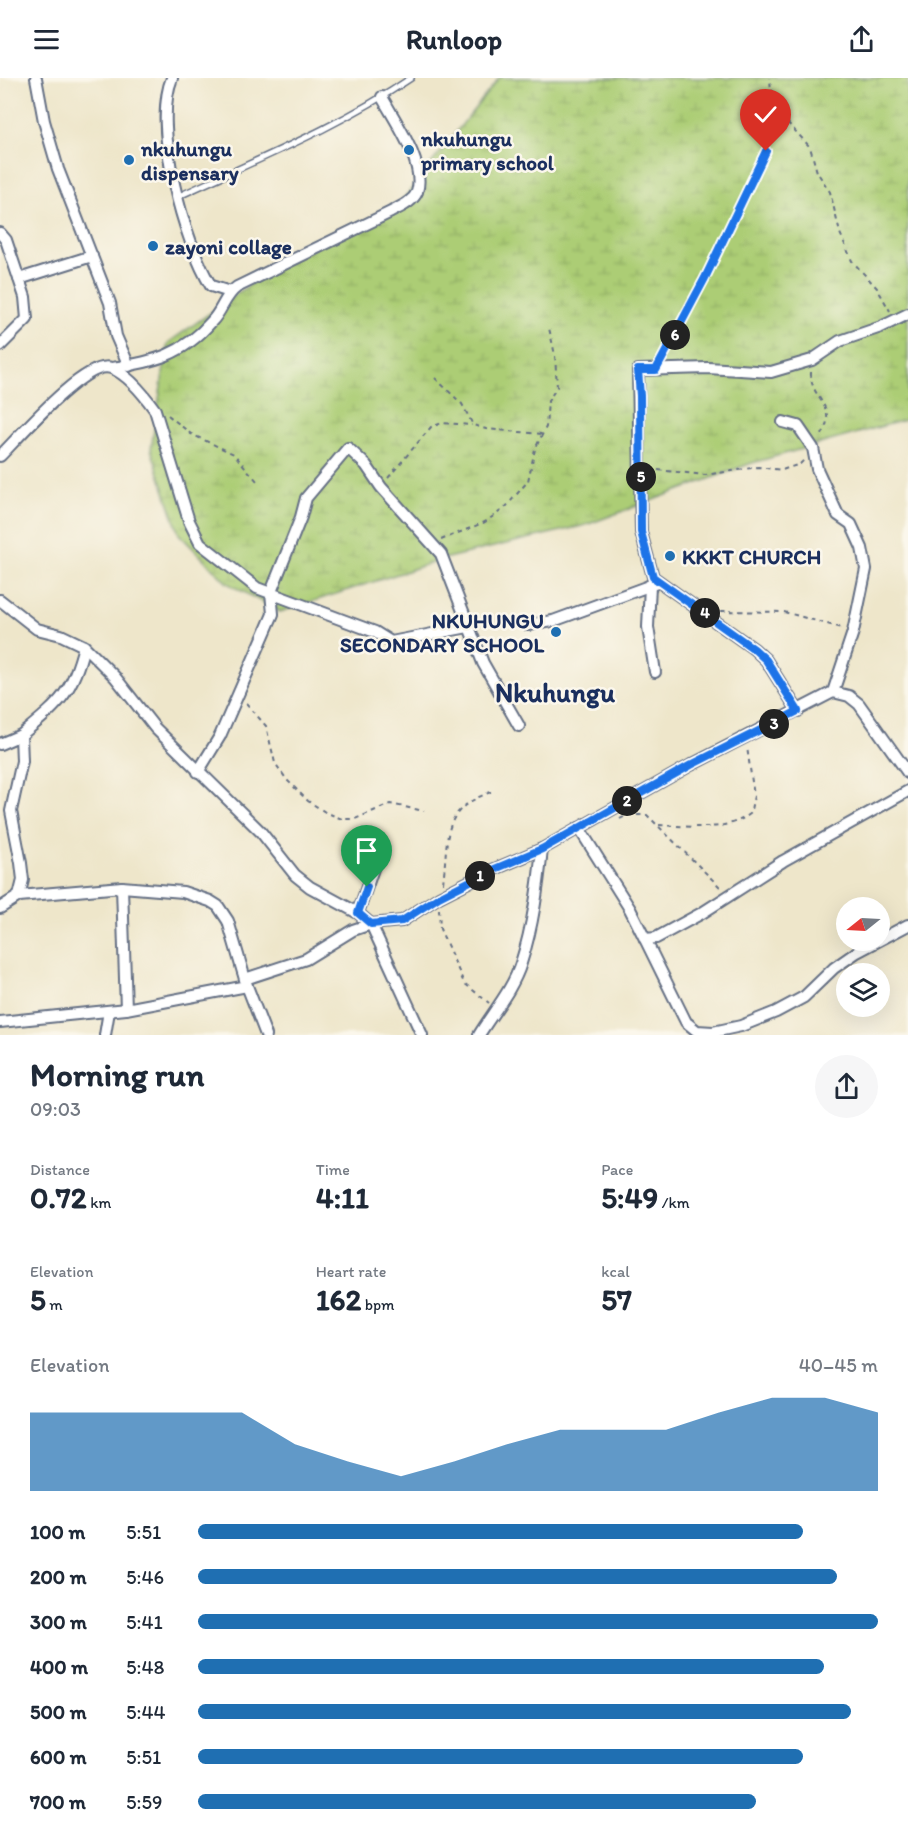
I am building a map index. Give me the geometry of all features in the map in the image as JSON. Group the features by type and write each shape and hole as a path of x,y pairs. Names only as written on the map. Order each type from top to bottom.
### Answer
{"street":[{"path":"36,78 44,121 58,169 110,303 116,336 129,366"},
{"path":"172,78 165,105 168,148 177,196 202,271 210,286 230,292"},
{"path":"0,456 75,380 103,367 129,366 162,359 195,339 213,321 230,292 398,208 412,198 417,191 417,163 382,97"},
{"path":"0,233 6,240 25,297 27,319 0,346"},
{"path":"19,279 92,256"},
{"path":"655,672 648,627 654,584 641,532 638,370 732,369 758,373 771,372 812,360 840,340 894,322 908,314"},
{"path":"112,368 146,397 152,407 189,521 200,543 257,588 375,632 391,642 468,627"},
{"path":"783,422 798,426 813,448 817,469 838,516 851,524 862,548 866,569 853,632 833,692"},
{"path":"198,772 220,736 273,614 271,592 301,517 306,498 348,448 366,465 381,487 433,544 447,565 483,663 519,726"},
{"path":"528,626 553,621 654,584 700,609 766,660 798,711"},
{"path":"0,600 37,629 61,635 84,646 115,677 155,728 261,832 295,874 310,887 358,913 371,924 422,1035"},
{"path":"0,744 21,735 62,701 74,681 84,646"},
{"path":"0,1023 126,1009 246,982 306,959 344,935 371,924 402,921 490,871 542,849 691,765 833,692 849,696 859,704 877,726 908,773"},
{"path":"20,896 21,863 11,811 22,761 21,735"},
{"path":"645,939 656,938 702,913 727,895 908,791"},
{"path":"579,828 630,909 686,1022 697,1030 712,1032 741,1026 804,997 834,968 857,952 908,925"},
{"path":"479,1035 513,981 521,963 536,898 542,849"},
{"path":"358,913 375,863"},
{"path":"122,887 126,1009"},
{"path":"0,908 20,896 122,887 194,894 218,906 232,932 246,982 266,1035"},
{"path":"105,1035 109,1011"}],"lane":[{"path":"177,196 382,97 411,78"}],"path":[{"path":"656,370 705,278 766,151 771,126 770,78"},
{"path":"771,87 786,121 807,142 819,176 831,192 840,233 852,261 877,288 894,322"},
{"path":"433,544 485,522 505,508 528,481 535,449 546,427 548,401 557,387 555,355 549,328"},
{"path":"641,468 705,475 758,466 782,470 800,464 827,427 827,409 811,377 812,360"},
{"path":"435,378 462,404 473,425"},
{"path":"152,407 191,434 234,454 257,481"},
{"path":"381,487 431,427 442,423 542,434"},
{"path":"700,609 734,613 784,612 853,632"},
{"path":"237,693 266,726 275,763 287,780 308,801 342,819 355,819 390,804 424,811"},
{"path":"659,825 723,827 738,822 750,814 754,796 746,738"},
{"path":"619,819 627,815 647,815 727,895"}],"green space":[{"path":"499,78 908,78 908,419 752,463 586,525 447,558 280,612 227,583 179,534 151,449 168,343 279,264 392,213"}],"place":[{"name":"nkuhungu primary school","path":"409,150"},
{"name":"nkuhungu dispensary","path":"129,160"},
{"name":"zayoni collage","path":"153,246"},
{"name":"KKKT CHURCH","path":"670,556"},
{"name":"NKUHUNGU SECONDARY SCHOOL","path":"556,632"}],"district":[{"name":"Nkuhungu","path":"555,692"}],"route":[{"path":"367,887 358,913 371,924 402,921 439,897 490,871 542,849 691,765 798,711 766,660 754,649 700,609 657,583 648,565 641,532 638,370 656,370 705,278 766,151"}]}
